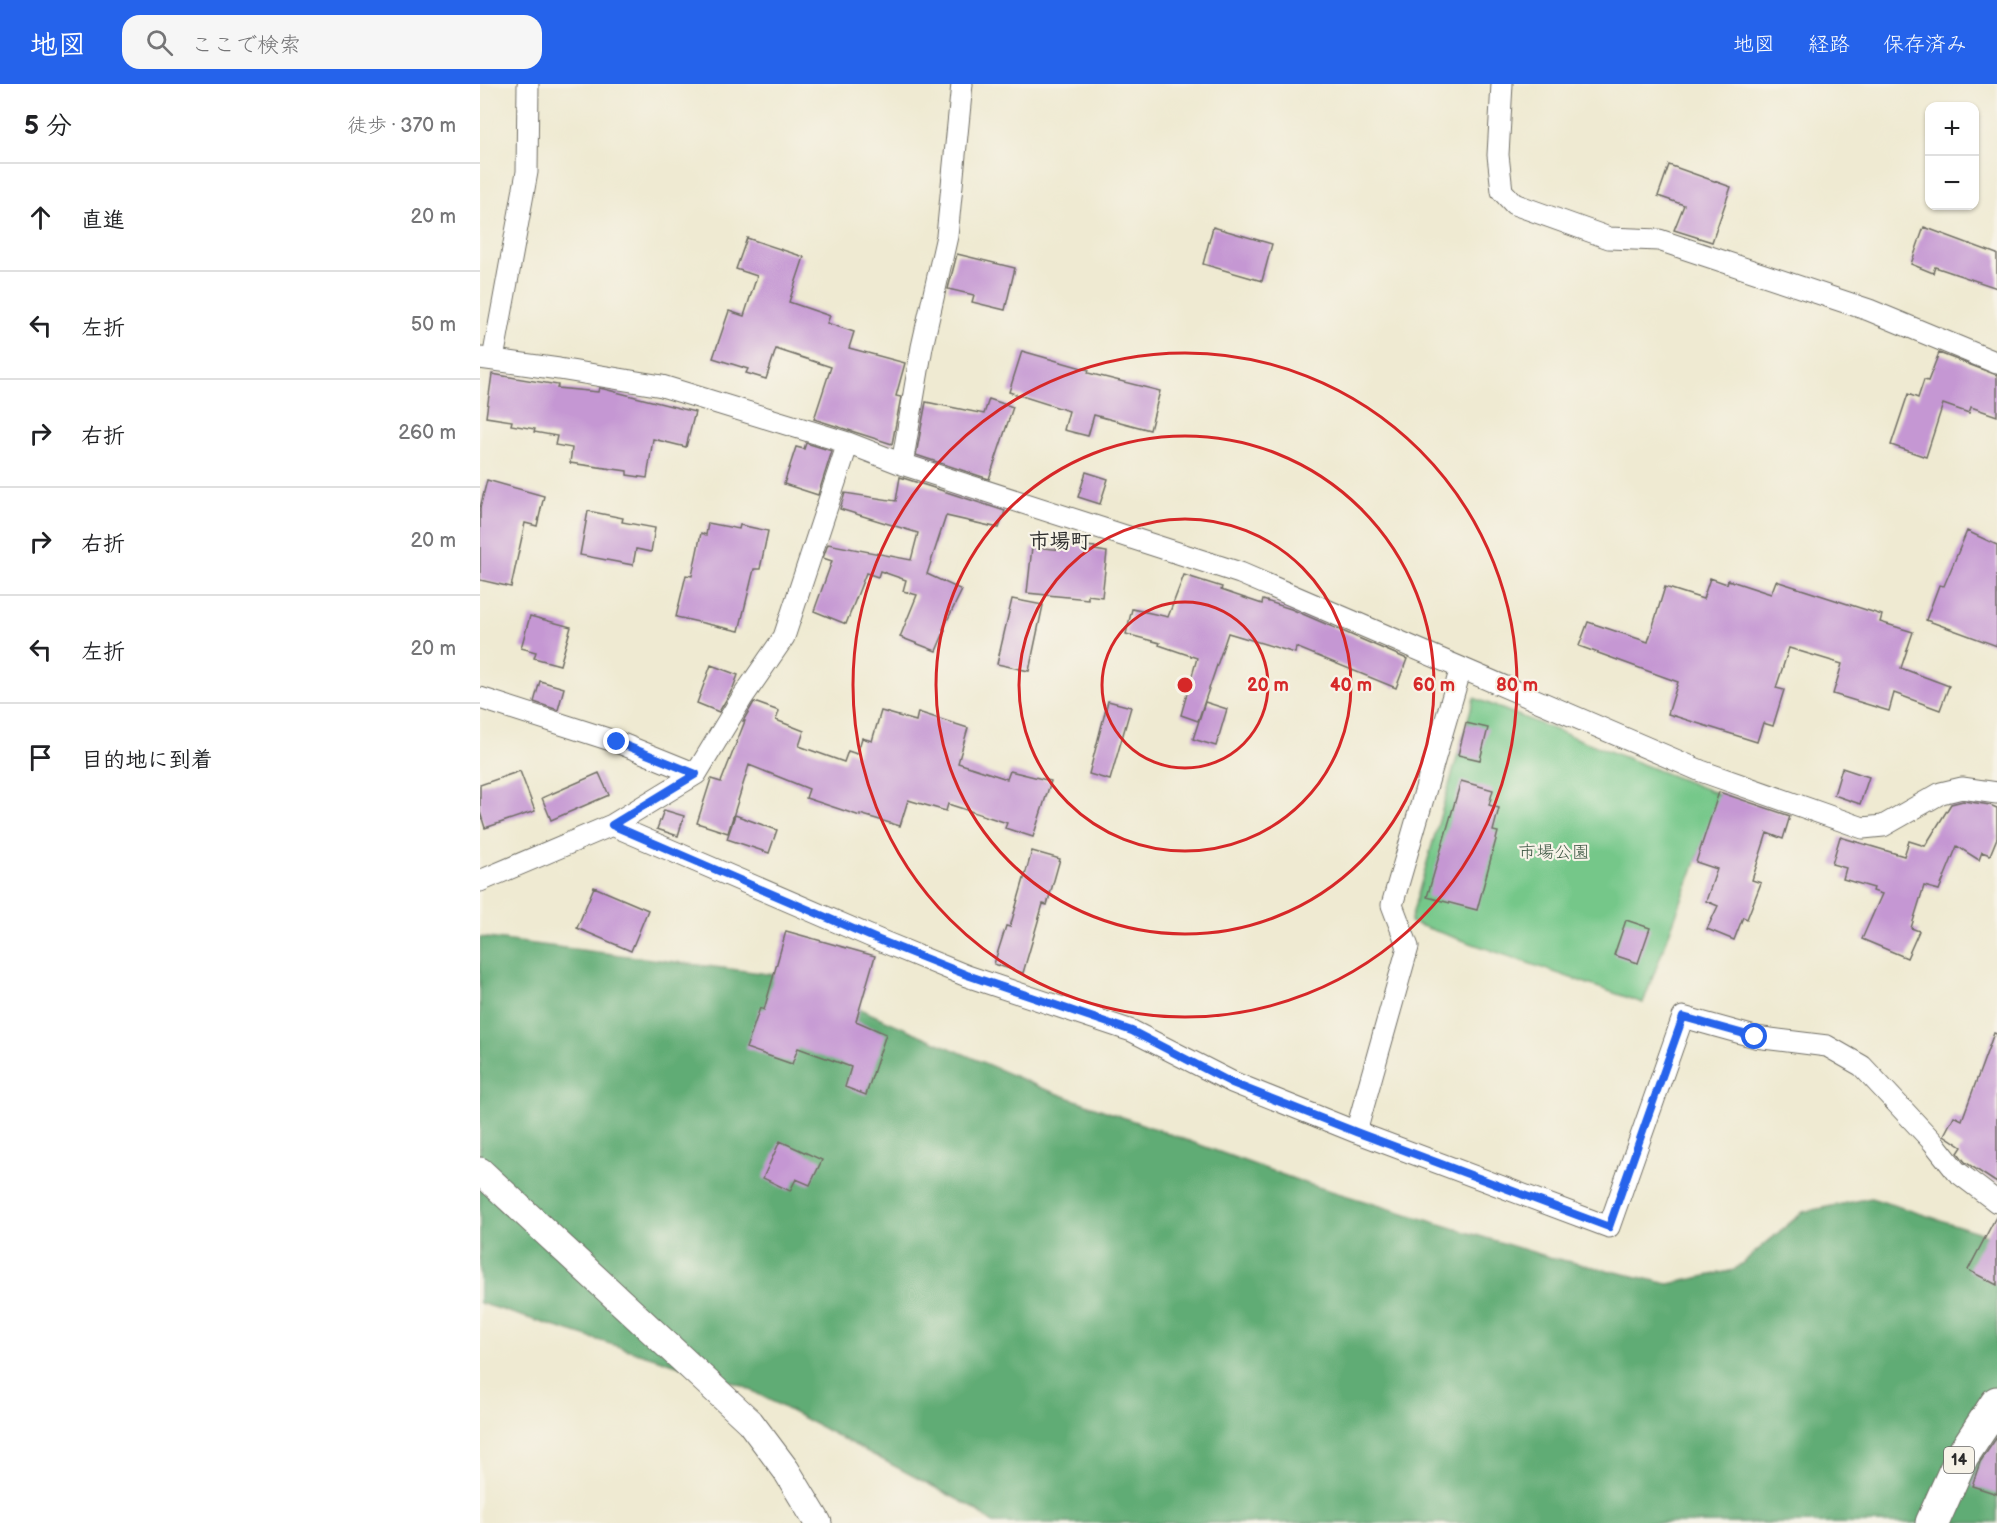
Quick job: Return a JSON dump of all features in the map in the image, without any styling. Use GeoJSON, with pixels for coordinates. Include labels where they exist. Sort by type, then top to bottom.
{"type":"FeatureCollection","features":[{"type":"Feature","properties":{"kind":"main road","name":"14"},"geometry":{"type":"LineString","coordinates":[[1932,1523],[1962,1456],[1997,1403]]}},
{"type":"Feature","properties":{"kind":"street"},"geometry":{"type":"LineString","coordinates":[[528,84],[526,172],[486,359],[662,386],[848,443],[902,464],[1240,573],[1701,771],[1863,828],[1882,826],[1941,793],[1962,788],[1997,793]]}},
{"type":"Feature","properties":{"kind":"street"},"geometry":{"type":"LineString","coordinates":[[902,464],[922,347],[947,236],[962,84]]}},
{"type":"Feature","properties":{"kind":"street"},"geometry":{"type":"LineString","coordinates":[[1502,84],[1498,155],[1502,191],[1514,204],[1609,238],[1659,240],[1869,310],[1997,363]]}},
{"type":"Feature","properties":{"kind":"street"},"geometry":{"type":"LineString","coordinates":[[480,881],[612,825],[696,774],[742,698],[784,637],[848,443]]}},
{"type":"Feature","properties":{"kind":"street"},"geometry":{"type":"LineString","coordinates":[[1356,1132],[1408,947],[1392,905],[1461,668]]}},
{"type":"Feature","properties":{"kind":"street"},"geometry":{"type":"LineString","coordinates":[[480,698],[617,742],[696,774]]}},
{"type":"Feature","properties":{"kind":"street"},"geometry":{"type":"LineString","coordinates":[[612,825],[879,940],[967,975],[1132,1031],[1232,1083],[1609,1227],[1683,1017],[1755,1037],[1827,1046],[1862,1066],[1933,1142],[1956,1171],[1997,1202]]}},
{"type":"Feature","properties":{"kind":"street"},"geometry":{"type":"LineString","coordinates":[[480,1171],[750,1422],[786,1470],[818,1523]]}},
{"type":"Feature","properties":{"kind":"green space","name":"市場公園"},"geometry":{"type":"Polygon","coordinates":[[[1474,698],[1721,795],[1643,1003],[1410,922],[1474,698]]]}},
{"type":"Feature","properties":{"kind":"green space"},"geometry":{"type":"Polygon","coordinates":[[[480,937],[784,976],[1042,1088],[1308,1184],[1549,1257],[1669,1284],[1734,1270],[1803,1212],[1871,1198],[1997,1238],[1997,1523],[993,1523],[970,1506],[741,1385],[480,1303],[480,937]]]}},
{"type":"Feature","properties":{"kind":"building"},"geometry":{"type":"Polygon","coordinates":[[[1669,165],[1731,187],[1712,242],[1674,230],[1684,205],[1658,196],[1669,165]]]}},
{"type":"Feature","properties":{"kind":"building"},"geometry":{"type":"Polygon","coordinates":[[[1213,227],[1272,244],[1262,281],[1203,264],[1213,227]]]}},
{"type":"Feature","properties":{"kind":"building"},"geometry":{"type":"Polygon","coordinates":[[[1924,227],[1997,254],[1997,288],[1935,267],[1933,273],[1911,264],[1924,227]]]}},
{"type":"Feature","properties":{"kind":"building"},"geometry":{"type":"Polygon","coordinates":[[[747,238],[804,257],[789,302],[830,316],[827,323],[854,332],[849,348],[905,363],[896,396],[901,397],[892,444],[814,419],[831,367],[776,349],[766,379],[746,373],[748,369],[713,358],[729,311],[744,316],[757,276],[736,269],[747,238]]]}},
{"type":"Feature","properties":{"kind":"building"},"geometry":{"type":"Polygon","coordinates":[[[957,254],[1015,268],[1005,310],[972,302],[974,295],[948,289],[957,254]]]}},
{"type":"Feature","properties":{"kind":"building"},"geometry":{"type":"Polygon","coordinates":[[[1022,351],[1089,370],[1088,373],[1160,391],[1150,430],[1094,415],[1088,436],[1064,430],[1069,411],[1009,392],[1022,351]]]}},
{"type":"Feature","properties":{"kind":"building"},"geometry":{"type":"Polygon","coordinates":[[[1939,353],[1997,375],[1997,416],[1971,407],[1969,413],[1943,404],[1926,457],[1891,445],[1908,394],[1918,398],[1924,380],[1928,381],[1939,353]]]}},
{"type":"Feature","properties":{"kind":"building"},"geometry":{"type":"Polygon","coordinates":[[[492,374],[558,385],[557,388],[598,392],[599,388],[695,412],[686,447],[653,439],[647,478],[627,475],[627,471],[570,463],[572,448],[555,445],[557,436],[511,425],[512,421],[486,417],[492,374]]]}},
{"type":"Feature","properties":{"kind":"building"},"geometry":{"type":"Polygon","coordinates":[[[989,399],[1013,407],[989,479],[916,455],[926,402],[984,414],[989,399]]]}},
{"type":"Feature","properties":{"kind":"building"},"geometry":{"type":"Polygon","coordinates":[[[806,443],[832,451],[818,495],[784,484],[796,447],[804,449],[806,443]]]}},
{"type":"Feature","properties":{"kind":"building"},"geometry":{"type":"Polygon","coordinates":[[[1086,472],[1108,479],[1100,504],[1078,497],[1086,472]]]}},
{"type":"Feature","properties":{"kind":"building"},"geometry":{"type":"Polygon","coordinates":[[[900,477],[1005,511],[999,528],[946,516],[927,574],[962,590],[943,629],[945,630],[936,651],[900,637],[917,595],[903,591],[906,580],[880,571],[878,577],[866,573],[846,624],[814,611],[832,561],[823,558],[828,544],[911,560],[918,533],[840,509],[845,493],[896,501],[900,477]]]}},
{"type":"Feature","properties":{"kind":"building"},"geometry":{"type":"Polygon","coordinates":[[[487,480],[544,496],[537,526],[525,523],[511,587],[480,580],[480,508],[487,480]]]}},
{"type":"Feature","properties":{"kind":"building"},"geometry":{"type":"Polygon","coordinates":[[[588,511],[623,518],[622,522],[655,528],[651,552],[636,549],[633,565],[580,555],[588,511]]]}},
{"type":"Feature","properties":{"kind":"building"},"geometry":{"type":"Polygon","coordinates":[[[708,523],[739,529],[740,525],[768,531],[760,569],[754,569],[739,631],[676,617],[686,575],[692,576],[701,533],[706,535],[708,523]]]}},
{"type":"Feature","properties":{"kind":"building"},"geometry":{"type":"Polygon","coordinates":[[[1967,531],[1997,545],[1997,646],[1926,620],[1939,585],[1944,586],[1967,531]]]}},
{"type":"Feature","properties":{"kind":"building"},"geometry":{"type":"Polygon","coordinates":[[[1065,544],[1095,547],[1095,550],[1107,552],[1102,597],[1088,595],[1088,599],[1027,593],[1032,547],[1064,550],[1065,544]]]}},
{"type":"Feature","properties":{"kind":"building"},"geometry":{"type":"Polygon","coordinates":[[[1184,575],[1222,587],[1221,590],[1262,604],[1263,600],[1291,609],[1407,659],[1396,688],[1296,647],[1295,653],[1228,633],[1198,721],[1181,715],[1197,658],[1159,645],[1160,643],[1126,634],[1132,609],[1168,617],[1184,575]]]}},
{"type":"Feature","properties":{"kind":"building"},"geometry":{"type":"Polygon","coordinates":[[[1710,578],[1727,584],[1728,580],[1771,594],[1776,581],[1882,615],[1880,622],[1913,632],[1901,668],[1949,686],[1940,710],[1894,693],[1889,711],[1833,694],[1842,664],[1789,648],[1776,688],[1784,690],[1773,726],[1763,723],[1757,742],[1668,714],[1678,682],[1579,646],[1588,622],[1648,642],[1665,587],[1703,599],[1710,578]]]}},
{"type":"Feature","properties":{"kind":"building"},"geometry":{"type":"Polygon","coordinates":[[[1012,599],[1043,605],[1029,671],[997,664],[1012,599]]]}},
{"type":"Feature","properties":{"kind":"building"},"geometry":{"type":"Polygon","coordinates":[[[530,616],[571,627],[560,665],[534,658],[536,652],[521,648],[530,616]]]}},
{"type":"Feature","properties":{"kind":"building"},"geometry":{"type":"Polygon","coordinates":[[[711,665],[738,675],[719,712],[697,703],[711,665]]]}},
{"type":"Feature","properties":{"kind":"building"},"geometry":{"type":"Polygon","coordinates":[[[540,681],[564,688],[558,710],[534,702],[540,681]]]}},
{"type":"Feature","properties":{"kind":"building"},"geometry":{"type":"Polygon","coordinates":[[[1108,701],[1131,707],[1110,780],[1089,774],[1108,701]]]}},
{"type":"Feature","properties":{"kind":"building"},"geometry":{"type":"Polygon","coordinates":[[[754,702],[779,711],[776,720],[804,731],[799,746],[844,762],[848,751],[857,754],[862,738],[872,741],[881,711],[916,721],[918,712],[968,728],[958,763],[1007,779],[1010,771],[1051,781],[1033,837],[1005,828],[1007,823],[948,804],[946,811],[908,800],[900,826],[860,814],[860,816],[806,798],[809,789],[749,765],[728,833],[697,823],[711,779],[721,782],[745,721],[743,721],[754,702]]]}},
{"type":"Feature","properties":{"kind":"building"},"geometry":{"type":"Polygon","coordinates":[[[1205,702],[1227,709],[1216,746],[1193,739],[1205,702]]]}},
{"type":"Feature","properties":{"kind":"building"},"geometry":{"type":"Polygon","coordinates":[[[1466,723],[1488,728],[1480,760],[1458,755],[1466,723]]]}},
{"type":"Feature","properties":{"kind":"building"},"geometry":{"type":"Polygon","coordinates":[[[1842,768],[1869,777],[1860,804],[1834,795],[1842,768]]]}},
{"type":"Feature","properties":{"kind":"building"},"geometry":{"type":"Polygon","coordinates":[[[520,771],[535,811],[485,828],[480,812],[480,785],[520,771]]]}},
{"type":"Feature","properties":{"kind":"building"},"geometry":{"type":"Polygon","coordinates":[[[599,773],[609,795],[551,820],[542,798],[599,773]]]}},
{"type":"Feature","properties":{"kind":"building"},"geometry":{"type":"Polygon","coordinates":[[[1461,781],[1493,790],[1489,805],[1499,808],[1493,831],[1498,832],[1477,910],[1427,897],[1461,781]]]}},
{"type":"Feature","properties":{"kind":"building"},"geometry":{"type":"Polygon","coordinates":[[[1719,792],[1790,816],[1783,839],[1767,833],[1752,880],[1761,883],[1747,919],[1743,917],[1734,940],[1707,929],[1718,906],[1706,901],[1717,869],[1696,862],[1719,792]]]}},
{"type":"Feature","properties":{"kind":"building"},"geometry":{"type":"Polygon","coordinates":[[[1963,801],[1997,808],[1997,838],[1990,855],[1982,852],[1979,860],[1957,846],[1939,890],[1924,886],[1911,928],[1919,931],[1907,958],[1862,939],[1882,894],[1873,891],[1874,888],[1843,879],[1846,868],[1832,864],[1840,837],[1904,856],[1909,841],[1925,846],[1951,804],[1963,801]]]}},
{"type":"Feature","properties":{"kind":"building"},"geometry":{"type":"Polygon","coordinates":[[[664,810],[684,816],[678,836],[657,829],[664,810]]]}},
{"type":"Feature","properties":{"kind":"building"},"geometry":{"type":"Polygon","coordinates":[[[735,815],[777,830],[769,853],[727,839],[735,815]]]}},
{"type":"Feature","properties":{"kind":"building"},"geometry":{"type":"Polygon","coordinates":[[[1032,851],[1060,859],[1047,905],[1043,904],[1023,973],[994,964],[1006,926],[1010,927],[1032,851]]]}},
{"type":"Feature","properties":{"kind":"building"},"geometry":{"type":"Polygon","coordinates":[[[594,887],[648,910],[631,951],[577,928],[594,887]]]}},
{"type":"Feature","properties":{"kind":"building"},"geometry":{"type":"Polygon","coordinates":[[[1626,920],[1650,928],[1638,963],[1614,955],[1626,920]]]}},
{"type":"Feature","properties":{"kind":"building"},"geometry":{"type":"Polygon","coordinates":[[[786,931],[875,956],[856,1021],[886,1034],[866,1095],[845,1087],[851,1067],[798,1048],[792,1064],[746,1048],[760,1008],[764,1010],[786,931]]]}},
{"type":"Feature","properties":{"kind":"building"},"geometry":{"type":"Polygon","coordinates":[[[1994,1033],[1997,1034],[1997,1183],[1965,1162],[1958,1153],[1962,1147],[1944,1135],[1954,1116],[1962,1120],[1994,1033]]]}},
{"type":"Feature","properties":{"kind":"building"},"geometry":{"type":"Polygon","coordinates":[[[780,1141],[822,1160],[810,1185],[796,1179],[790,1191],[763,1178],[780,1141]]]}},
{"type":"Feature","properties":{"kind":"building"},"geometry":{"type":"Polygon","coordinates":[[[1997,1215],[1997,1285],[1968,1270],[1997,1215]]]}},
{"type":"Feature","properties":{"kind":"building"},"geometry":{"type":"Polygon","coordinates":[[[1997,1437],[1997,1494],[1972,1486],[1980,1462],[1997,1437]]]}},
{"type":"Feature","properties":{"kind":"district","name":"市場町"},"geometry":{"type":"Point","coordinates":[1060,541]}},
{"type":"Feature","properties":{"kind":"route"},"geometry":{"type":"LineString","coordinates":[[617,742],[696,774],[612,825],[879,940],[967,975],[1132,1031],[1232,1083],[1609,1227],[1683,1017],[1755,1037]]}}]}
